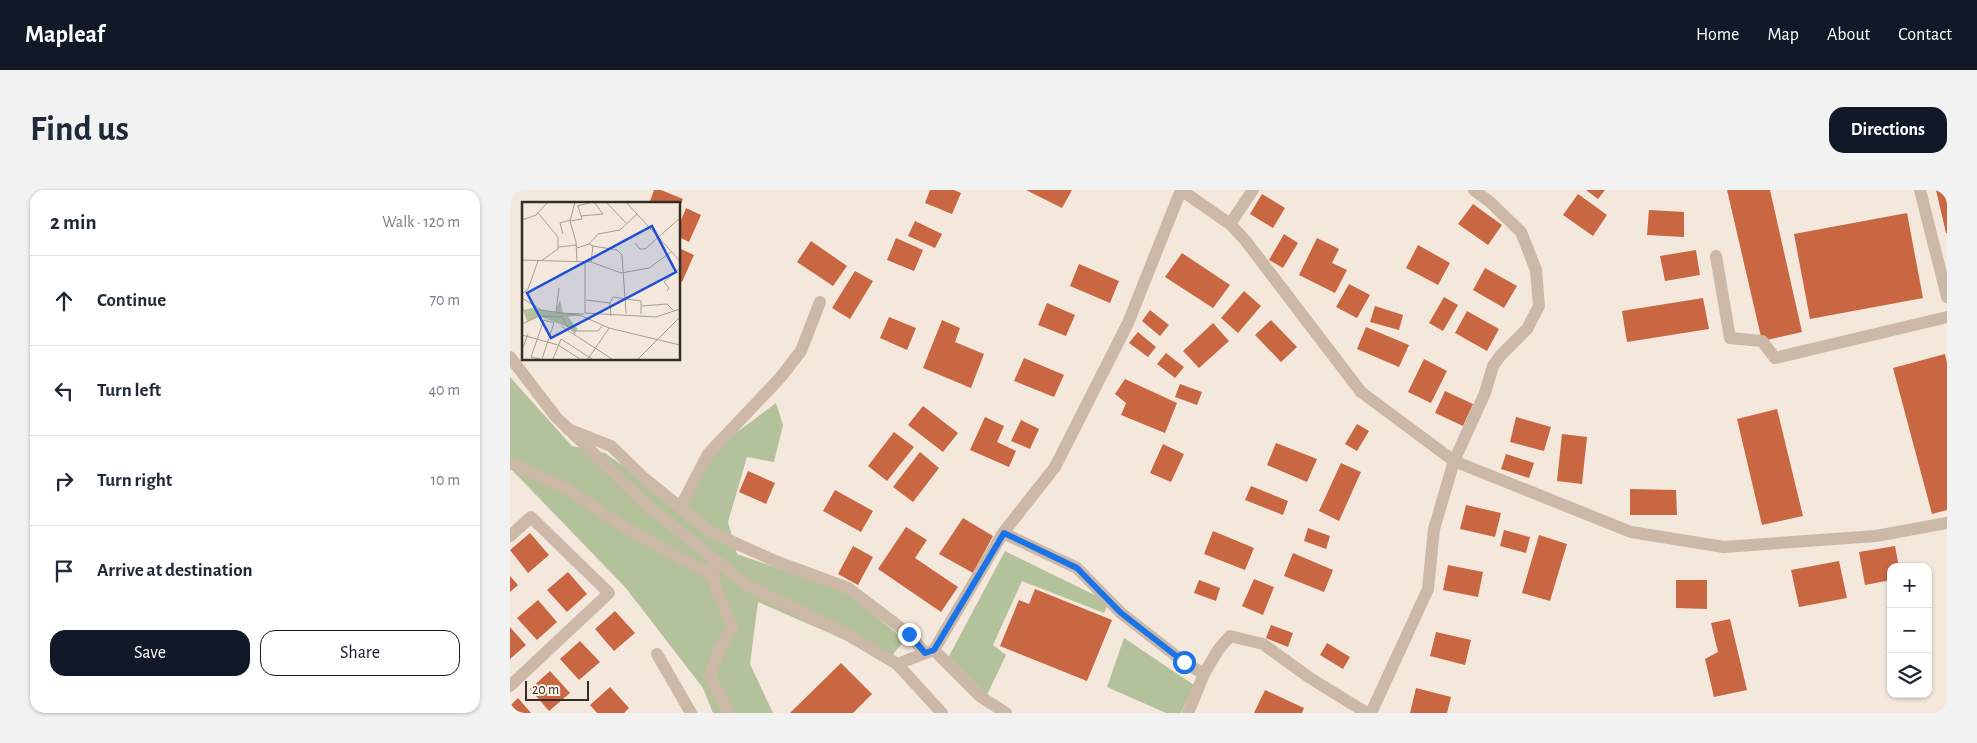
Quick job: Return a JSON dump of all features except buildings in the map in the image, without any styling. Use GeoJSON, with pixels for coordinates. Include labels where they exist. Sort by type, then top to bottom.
{"type":"FeatureCollection","features":[{"type":"Feature","properties":{"kind":"street"},"geometry":{"type":"LineString","coordinates":[[897,664],[930,651],[1004,533],[1055,467],[1128,323],[1181,190],[1230,224],[1245,240],[1361,392],[1454,461],[1631,532],[1724,547],[1876,536],[1947,523]]}},
{"type":"Feature","properties":{"kind":"street"},"geometry":{"type":"LineString","coordinates":[[1230,224],[1253,190]]}},
{"type":"Feature","properties":{"kind":"street"},"geometry":{"type":"LineString","coordinates":[[1371,713],[1428,589],[1434,529],[1454,461],[1486,393],[1494,366],[1500,356],[1526,329],[1539,306],[1536,270],[1522,232],[1490,202],[1474,190]]}},
{"type":"Feature","properties":{"kind":"street"},"geometry":{"type":"LineString","coordinates":[[1920,190],[1947,297]]}},
{"type":"Feature","properties":{"kind":"street"},"geometry":{"type":"LineString","coordinates":[[1716,256],[1730,338],[1762,341],[1775,358],[1947,317]]}},
{"type":"Feature","properties":{"kind":"street"},"geometry":{"type":"LineString","coordinates":[[681,506],[708,454],[780,378],[801,351],[820,302]]}},
{"type":"Feature","properties":{"kind":"street"},"geometry":{"type":"LineString","coordinates":[[510,357],[556,417],[648,506],[748,586],[850,636],[897,664],[942,713]]}},
{"type":"Feature","properties":{"kind":"street"},"geometry":{"type":"LineString","coordinates":[[568,429],[611,446],[644,478],[711,532],[775,561],[848,588],[930,651],[981,697],[1006,713]]}},
{"type":"Feature","properties":{"kind":"street"},"geometry":{"type":"LineString","coordinates":[[510,463],[568,489],[631,531],[714,576]]}},
{"type":"Feature","properties":{"kind":"street"},"geometry":{"type":"LineString","coordinates":[[510,536],[531,517],[609,593],[510,686]]}},
{"type":"Feature","properties":{"kind":"street"},"geometry":{"type":"LineString","coordinates":[[1004,533],[1077,568],[1121,613],[1184,662],[1204,674]]}},
{"type":"Feature","properties":{"kind":"street"},"geometry":{"type":"LineString","coordinates":[[712,557],[716,586],[732,627],[718,652],[710,677],[729,713]]}},
{"type":"Feature","properties":{"kind":"street"},"geometry":{"type":"LineString","coordinates":[[1188,713],[1204,674],[1218,650],[1230,636],[1263,644],[1310,678],[1367,713]]}},
{"type":"Feature","properties":{"kind":"street"},"geometry":{"type":"LineString","coordinates":[[658,654],[691,713]]}},
{"type":"Feature","properties":{"kind":"green space"},"geometry":{"type":"Polygon","coordinates":[[[510,377],[572,446],[605,453],[680,506],[708,454],[776,403],[783,425],[774,462],[747,457],[728,522],[737,554],[846,592],[905,640],[889,659],[758,602],[750,664],[773,713],[713,713],[703,688],[625,587],[510,468],[510,377]]]}},
{"type":"Feature","properties":{"kind":"green space"},"geometry":{"type":"Polygon","coordinates":[[[1005,551],[1109,602],[1104,613],[1022,581],[993,645],[1006,655],[985,699],[948,658],[1005,551]]]}},
{"type":"Feature","properties":{"kind":"green space"},"geometry":{"type":"Polygon","coordinates":[[[1124,638],[1194,685],[1181,713],[1166,713],[1107,687],[1124,638]]]}},
{"type":"Feature","properties":{"kind":"route"},"geometry":{"type":"LineString","coordinates":[[909,634],[925,653],[934,650],[1004,533],[1077,568],[1121,613],[1184,662]]}}]}
